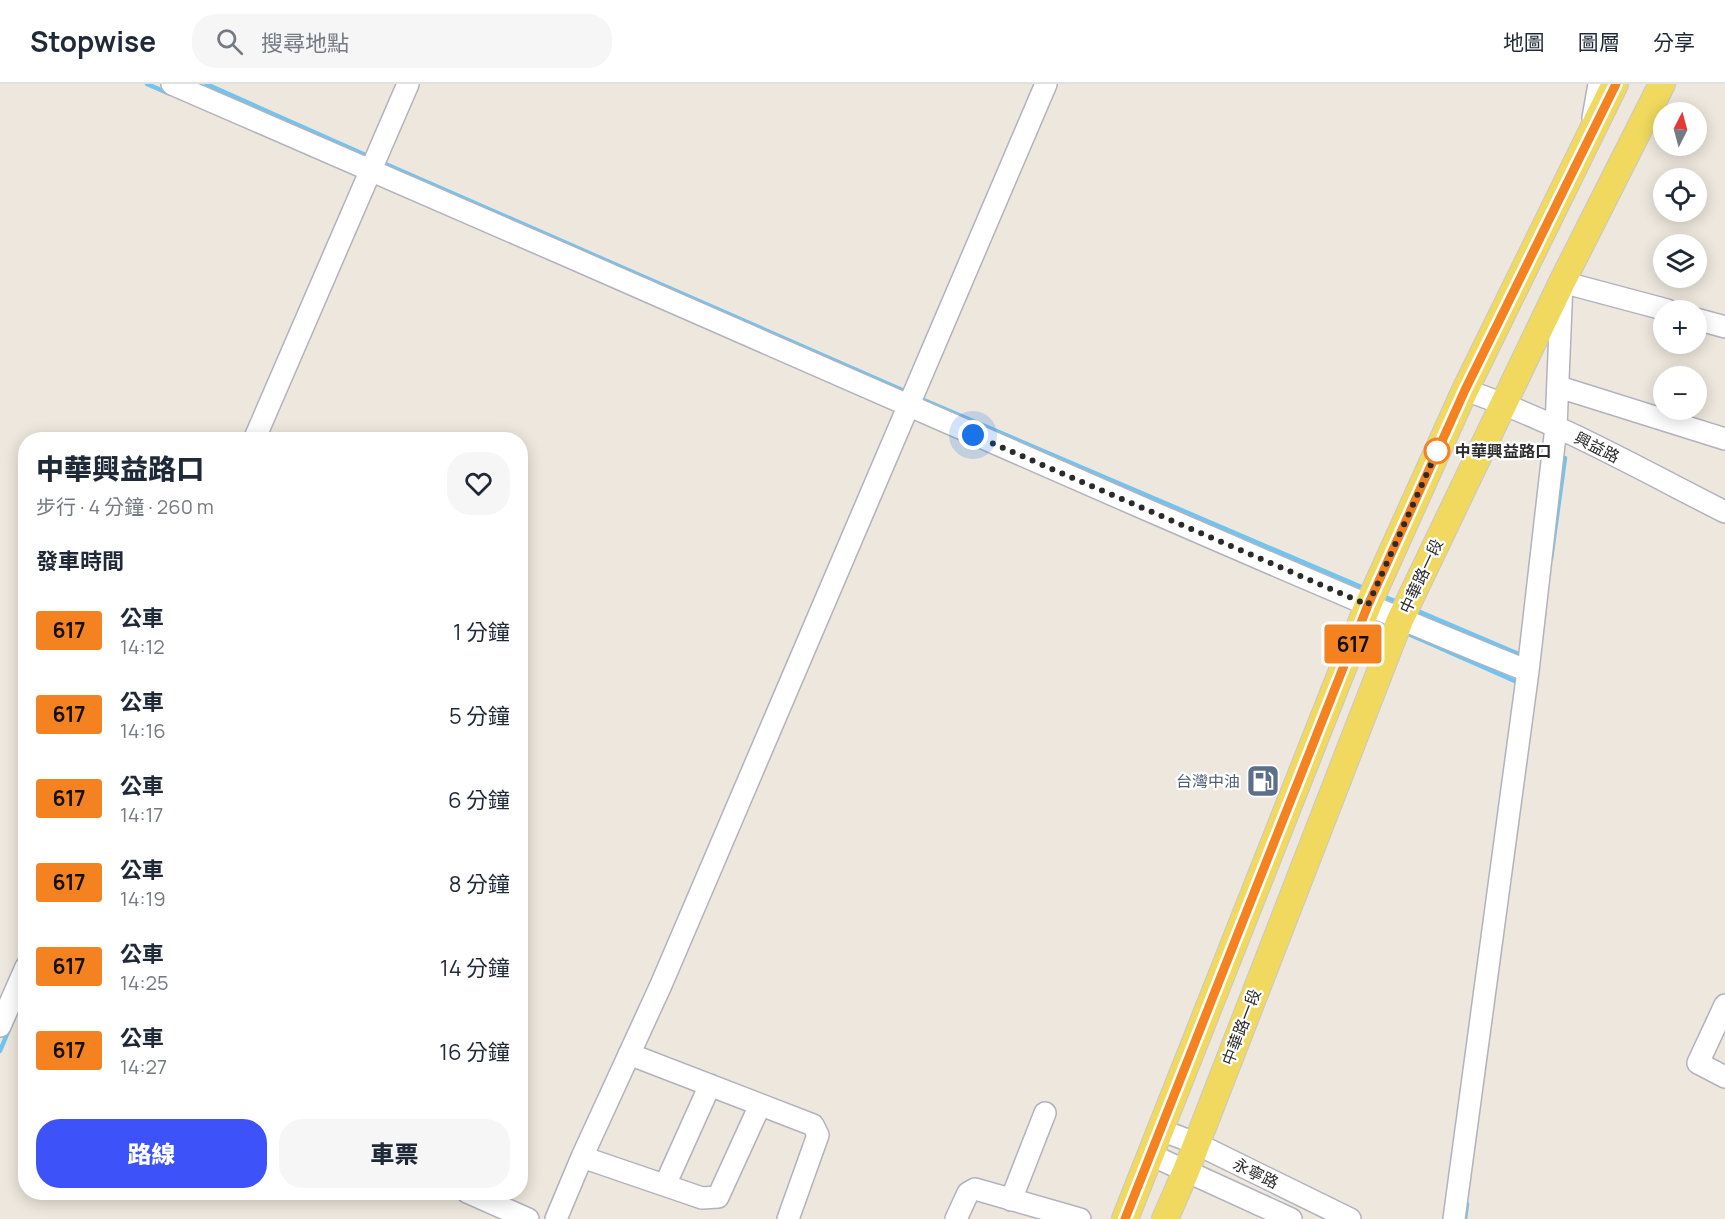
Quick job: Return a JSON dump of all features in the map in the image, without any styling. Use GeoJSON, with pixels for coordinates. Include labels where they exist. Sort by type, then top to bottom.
{"type":"FeatureCollection","features":[{"type":"Feature","properties":{"kind":"main road"},"geometry":{"type":"LineString","coordinates":[[1125,1219],[1368,605],[1465,390],[1616,84]]}},
{"type":"Feature","properties":{"kind":"main road","name":"中華路一段"},"geometry":{"type":"LineString","coordinates":[[1165,1219],[1186,1171],[1400,620],[1562,282],[1662,84]]}},
{"type":"Feature","properties":{"kind":"street"},"geometry":{"type":"LineString","coordinates":[[172,84],[371,169],[907,407],[1400,620],[1528,671]]}},
{"type":"Feature","properties":{"kind":"street"},"geometry":{"type":"LineString","coordinates":[[257,432],[408,84]]}},
{"type":"Feature","properties":{"kind":"street"},"geometry":{"type":"LineString","coordinates":[[556,1219],[661,985],[1046,84]]}},
{"type":"Feature","properties":{"kind":"street"},"geometry":{"type":"LineString","coordinates":[[1589,139],[1599,84]]}},
{"type":"Feature","properties":{"kind":"street"},"geometry":{"type":"LineString","coordinates":[[1454,1219],[1528,671],[1556,426],[1562,282],[1653,306]]}},
{"type":"Feature","properties":{"kind":"street"},"geometry":{"type":"LineString","coordinates":[[1707,322],[1725,327]]}},
{"type":"Feature","properties":{"kind":"street"},"geometry":{"type":"LineString","coordinates":[[1559,387],[1725,439]]}},
{"type":"Feature","properties":{"kind":"street","name":"興益路"},"geometry":{"type":"LineString","coordinates":[[1465,390],[1504,403],[1556,426],[1725,512]]}},
{"type":"Feature","properties":{"kind":"street"},"geometry":{"type":"LineString","coordinates":[[0,1026],[13,996]]}},
{"type":"Feature","properties":{"kind":"street"},"geometry":{"type":"LineString","coordinates":[[1725,1005],[1698,1063],[1725,1077]]}},
{"type":"Feature","properties":{"kind":"street"},"geometry":{"type":"LineString","coordinates":[[629,1054],[813,1125],[818,1135],[788,1219]]}},
{"type":"Feature","properties":{"kind":"street"},"geometry":{"type":"LineString","coordinates":[[665,1185],[710,1085]]}},
{"type":"Feature","properties":{"kind":"street"},"geometry":{"type":"LineString","coordinates":[[582,1157],[702,1198],[718,1197],[760,1105]]}},
{"type":"Feature","properties":{"kind":"street"},"geometry":{"type":"LineString","coordinates":[[1011,1200],[1045,1113]]}},
{"type":"Feature","properties":{"kind":"street","name":"永寧路"},"geometry":{"type":"LineString","coordinates":[[1161,1130],[1195,1143],[1350,1219]]}},
{"type":"Feature","properties":{"kind":"street","name":"永寧路"},"geometry":{"type":"LineString","coordinates":[[1151,1155],[1291,1219]]}},
{"type":"Feature","properties":{"kind":"street"},"geometry":{"type":"LineString","coordinates":[[956,1219],[968,1193],[975,1189],[1080,1219]]}},
{"type":"Feature","properties":{"kind":"street"},"geometry":{"type":"LineString","coordinates":[[485,1200],[528,1219]]}},
{"type":"Feature","properties":{"kind":"waterway"},"geometry":{"type":"LineString","coordinates":[[147,84],[170,94]]}},
{"type":"Feature","properties":{"kind":"waterway"},"geometry":{"type":"LineString","coordinates":[[206,84],[370,157]]}},
{"type":"Feature","properties":{"kind":"waterway"},"geometry":{"type":"LineString","coordinates":[[381,162],[909,393]]}},
{"type":"Feature","properties":{"kind":"waterway"},"geometry":{"type":"LineString","coordinates":[[919,398],[1366,589]]}},
{"type":"Feature","properties":{"kind":"waterway"},"geometry":{"type":"LineString","coordinates":[[1551,559],[1565,458]]}},
{"type":"Feature","properties":{"kind":"waterway"},"geometry":{"type":"LineString","coordinates":[[1380,595],[1400,603]]}},
{"type":"Feature","properties":{"kind":"waterway"},"geometry":{"type":"LineString","coordinates":[[1413,609],[1521,655]]}},
{"type":"Feature","properties":{"kind":"waterway"},"geometry":{"type":"LineString","coordinates":[[1404,632],[1517,682]]}},
{"type":"Feature","properties":{"kind":"waterway"},"geometry":{"type":"LineString","coordinates":[[0,1051],[10,1027]]}},
{"type":"Feature","properties":{"kind":"waterway"},"geometry":{"type":"LineString","coordinates":[[1465,1219],[1467,1204]]}},
{"type":"Feature","properties":{"kind":"bus line","name":"617"},"geometry":{"type":"LineString","coordinates":[[1125,1219],[1368,605],[1465,390],[1616,84]]}},
{"type":"Feature","properties":{"kind":"place","name":"中華興益路口"},"geometry":{"type":"Point","coordinates":[1437,451]}},
{"type":"Feature","properties":{"kind":"place","name":"台灣中油"},"geometry":{"type":"Point","coordinates":[1263,781]}},
{"type":"Feature","properties":{"kind":"route"},"geometry":{"type":"LineString","coordinates":[[973,435],[1368,605],[1437,451]]}}]}
